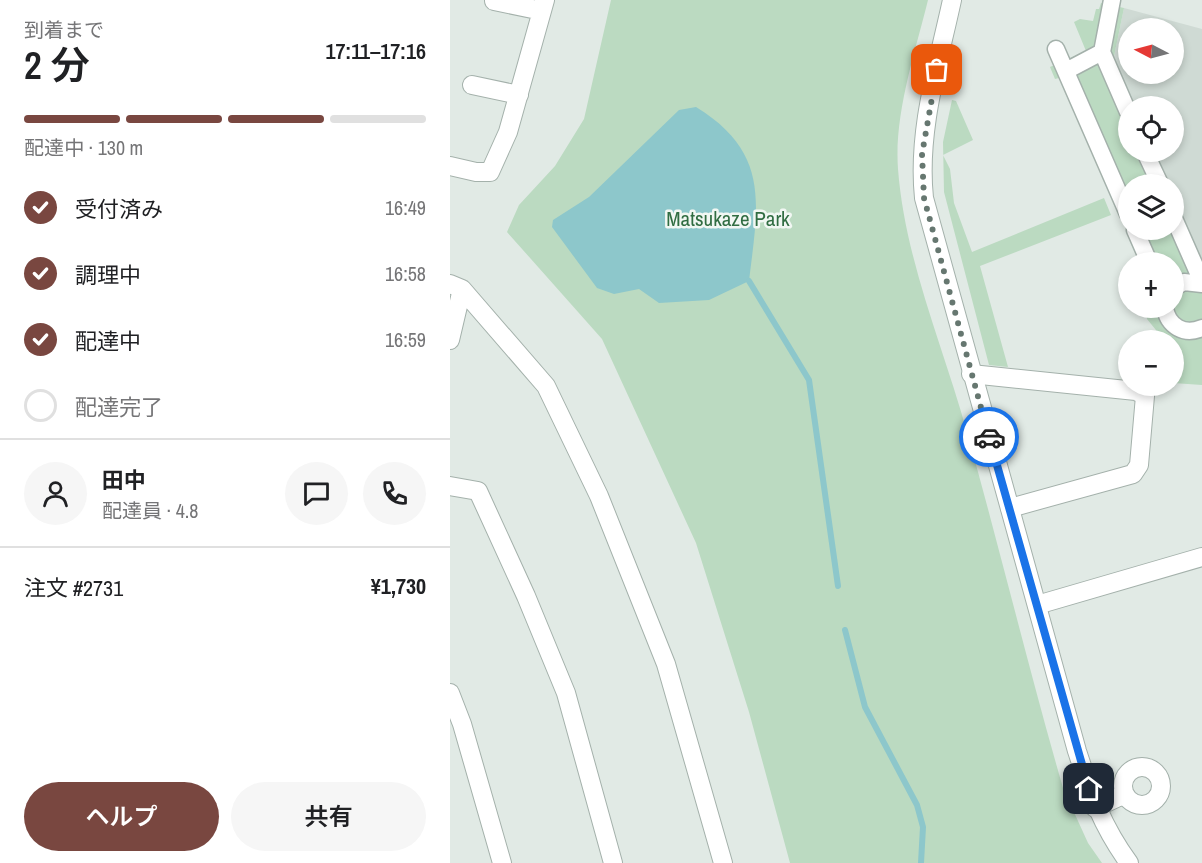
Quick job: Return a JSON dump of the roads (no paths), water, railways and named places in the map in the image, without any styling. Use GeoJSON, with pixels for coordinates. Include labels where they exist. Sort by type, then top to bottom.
{"type":"FeatureCollection","features":[{"type":"Feature","properties":{"kind":"street"},"geometry":{"type":"LineString","coordinates":[[952,0],[925,129],[921,172],[931,230],[1095,808],[1113,842],[1129,863]]}},
{"type":"Feature","properties":{"kind":"street"},"geometry":{"type":"LineString","coordinates":[[1112,0],[1102,52],[1121,96]]}},
{"type":"Feature","properties":{"kind":"street"},"geometry":{"type":"LineString","coordinates":[[450,166],[476,172],[490,172],[508,132],[544,6],[495,1]]}},
{"type":"Feature","properties":{"kind":"street"},"geometry":{"type":"LineString","coordinates":[[1056,49],[1118,191]]}},
{"type":"Feature","properties":{"kind":"street"},"geometry":{"type":"LineString","coordinates":[[1066,71],[1102,52]]}},
{"type":"Feature","properties":{"kind":"street"},"geometry":{"type":"LineString","coordinates":[[472,85],[519,95]]}},
{"type":"Feature","properties":{"kind":"street"},"geometry":{"type":"LineString","coordinates":[[1183,240],[1202,283],[1184,282]]}},
{"type":"Feature","properties":{"kind":"street"},"geometry":{"type":"LineString","coordinates":[[450,340],[456,287]]}},
{"type":"Feature","properties":{"kind":"street"},"geometry":{"type":"LineString","coordinates":[[456,287],[546,386],[599,496],[666,664],[723,863]]}},
{"type":"Feature","properties":{"kind":"street"},"geometry":{"type":"LineString","coordinates":[[1169,318],[1176,327],[1191,332],[1202,328]]}},
{"type":"Feature","properties":{"kind":"street"},"geometry":{"type":"LineString","coordinates":[[972,374],[1136,391],[1146,396],[1139,465],[1133,474],[1010,508]]}},
{"type":"Feature","properties":{"kind":"street"},"geometry":{"type":"LineString","coordinates":[[450,486],[478,491],[517,574],[566,693],[613,863]]}},
{"type":"Feature","properties":{"kind":"street"},"geometry":{"type":"LineString","coordinates":[[1037,605],[1202,557]]}},
{"type":"Feature","properties":{"kind":"street"},"geometry":{"type":"LineString","coordinates":[[450,693],[462,724],[502,863]]}},
{"type":"Feature","properties":{"kind":"street"},"geometry":{"type":"LineString","coordinates":[[1095,808],[1125,794]]}},
{"type":"Feature","properties":{"kind":"water"},"geometry":{"type":"Polygon","coordinates":[[[696,107],[720,125],[737,143],[748,162],[754,183],[756,205],[749,281],[709,300],[659,303],[639,289],[614,294],[597,288],[552,227],[553,220],[589,197],[679,110],[696,107]]]}},
{"type":"Feature","properties":{"kind":"waterway"},"geometry":{"type":"LineString","coordinates":[[749,281],[809,380],[838,586]]}},
{"type":"Feature","properties":{"kind":"waterway"},"geometry":{"type":"LineString","coordinates":[[845,630],[865,707],[917,805],[923,827],[921,863]]}},
{"type":"Feature","properties":{"kind":"park label","name":"Matsukaze Park"},"geometry":{"type":"Point","coordinates":[728,218]}}]}
